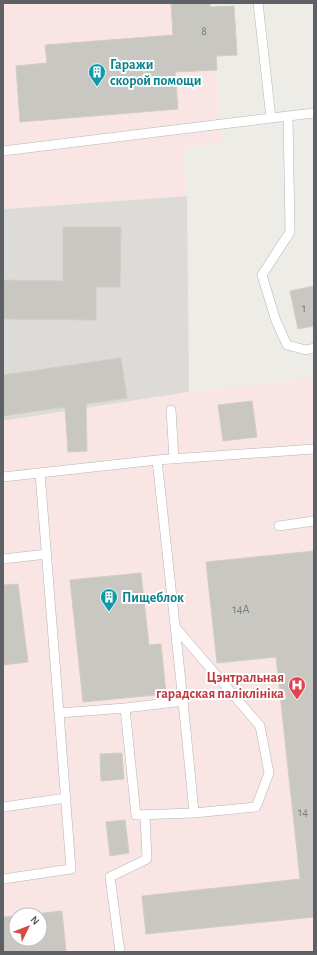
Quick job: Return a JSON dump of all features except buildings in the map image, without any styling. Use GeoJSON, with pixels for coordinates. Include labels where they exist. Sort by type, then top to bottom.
{"type":"FeatureCollection","features":[{"type":"Feature","properties":{"kind":"lane"},"geometry":{"type":"LineString","coordinates":[[258,3],[271,118]]}},
{"type":"Feature","properties":{"kind":"lane"},"geometry":{"type":"LineString","coordinates":[[3,151],[314,113]]}},
{"type":"Feature","properties":{"kind":"lane"},"geometry":{"type":"LineString","coordinates":[[288,116],[290,232],[262,275],[276,321],[287,344],[306,350],[314,348]]}},
{"type":"Feature","properties":{"kind":"lane"},"geometry":{"type":"LineString","coordinates":[[171,410],[174,459]]}},
{"type":"Feature","properties":{"kind":"lane"},"geometry":{"type":"LineString","coordinates":[[3,477],[157,460],[314,449]]}},
{"type":"Feature","properties":{"kind":"lane"},"geometry":{"type":"LineString","coordinates":[[157,460],[184,701],[194,812]]}},
{"type":"Feature","properties":{"kind":"lane"},"geometry":{"type":"LineString","coordinates":[[3,878],[72,869],[40,473]]}},
{"type":"Feature","properties":{"kind":"lane"},"geometry":{"type":"LineString","coordinates":[[279,526],[314,521]]}},
{"type":"Feature","properties":{"kind":"lane"},"geometry":{"type":"LineString","coordinates":[[3,560],[47,554]]}},
{"type":"Feature","properties":{"kind":"lane"},"geometry":{"type":"LineString","coordinates":[[125,708],[136,815],[256,807],[269,773],[260,726],[175,627]]}},
{"type":"Feature","properties":{"kind":"lane"},"geometry":{"type":"LineString","coordinates":[[60,713],[125,708],[184,701]]}},
{"type":"Feature","properties":{"kind":"lane"},"geometry":{"type":"LineString","coordinates":[[3,807],[66,798]]}},
{"type":"Feature","properties":{"kind":"lane"},"geometry":{"type":"LineString","coordinates":[[120,952],[110,877],[147,859],[145,815]]}},
{"type":"Feature","properties":{"kind":"shaded area"},"geometry":{"type":"Polygon","coordinates":[[[3,3],[210,3],[210,7],[234,6],[237,55],[216,56],[222,143],[183,148],[187,196],[3,209],[3,3]]]}},
{"type":"Feature","properties":{"kind":"shaded area"},"geometry":{"type":"Polygon","coordinates":[[[187,196],[189,392],[3,421],[3,209],[187,196]]]}},
{"type":"Feature","properties":{"kind":"shaded area"},"geometry":{"type":"Polygon","coordinates":[[[314,378],[314,952],[3,952],[3,421],[189,392],[314,378]]]}},
{"type":"Feature","properties":{"kind":"place","name":"Гаражи скорой помощи"},"geometry":{"type":"Point","coordinates":[97,87]}},
{"type":"Feature","properties":{"kind":"place","name":"Пищеблок"},"geometry":{"type":"Point","coordinates":[109,612]}},
{"type":"Feature","properties":{"kind":"place","name":"Цэнтральная гарадская паліклініка"},"geometry":{"type":"Point","coordinates":[297,700]}}]}
